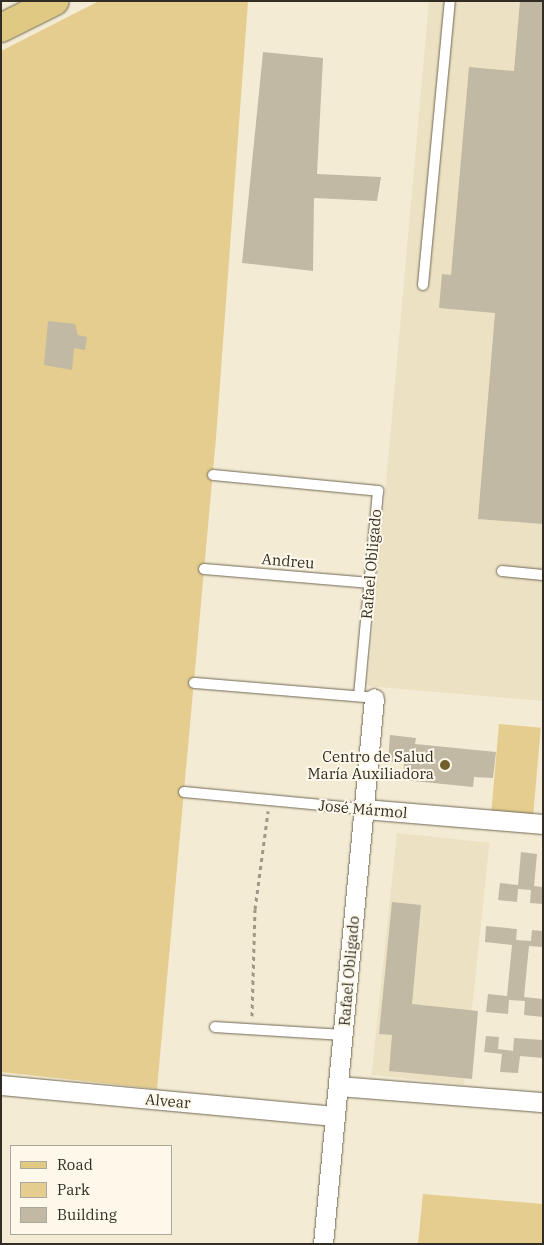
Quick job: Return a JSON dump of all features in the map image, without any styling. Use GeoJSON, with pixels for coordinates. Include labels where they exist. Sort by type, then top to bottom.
{"type":"FeatureCollection","features":[{"type":"Feature","properties":{"kind":"main road"},"geometry":{"type":"LineString","coordinates":[[1,7],[12,1]]}},
{"type":"Feature","properties":{"kind":"main road"},"geometry":{"type":"LineString","coordinates":[[1,28],[55,1]]}},
{"type":"Feature","properties":{"kind":"street","name":"Rafael Obligado"},"geometry":{"type":"LineString","coordinates":[[323,1244],[364,810],[367,697]]}},
{"type":"Feature","properties":{"kind":"street","name":"José Mármol"},"geometry":{"type":"LineString","coordinates":[[364,810],[543,824]]}},
{"type":"Feature","properties":{"kind":"street","name":"Alvear"},"geometry":{"type":"LineString","coordinates":[[1,1085],[335,1116]]}},
{"type":"Feature","properties":{"kind":"street"},"geometry":{"type":"LineString","coordinates":[[338,1086],[543,1102]]}},
{"type":"Feature","properties":{"kind":"lane"},"geometry":{"type":"LineString","coordinates":[[423,285],[450,1]]}},
{"type":"Feature","properties":{"kind":"lane","name":"Rafael Obligado"},"geometry":{"type":"LineString","coordinates":[[213,475],[378,491],[370,583],[367,697]]}},
{"type":"Feature","properties":{"kind":"lane","name":"Andreu"},"geometry":{"type":"LineString","coordinates":[[204,569],[370,583]]}},
{"type":"Feature","properties":{"kind":"lane"},"geometry":{"type":"LineString","coordinates":[[502,570],[543,575]]}},
{"type":"Feature","properties":{"kind":"lane"},"geometry":{"type":"LineString","coordinates":[[194,683],[367,697]]}},
{"type":"Feature","properties":{"kind":"lane","name":"José Mármol"},"geometry":{"type":"LineString","coordinates":[[184,792],[364,810]]}},
{"type":"Feature","properties":{"kind":"lane"},"geometry":{"type":"LineString","coordinates":[[215,1027],[343,1035]]}},
{"type":"Feature","properties":{"kind":"path"},"geometry":{"type":"LineString","coordinates":[[252,1030],[255,909],[270,800]]}},
{"type":"Feature","properties":{"kind":"shaded area"},"geometry":{"type":"Polygon","coordinates":[[[429,1],[543,1],[543,701],[368,686],[429,1]]]}},
{"type":"Feature","properties":{"kind":"shaded area"},"geometry":{"type":"Polygon","coordinates":[[[397,833],[489,843],[464,1084],[372,1075],[397,833]]]}},
{"type":"Feature","properties":{"kind":"green space"},"geometry":{"type":"Polygon","coordinates":[[[99,1],[248,1],[216,438],[157,1089],[1,1072],[1,51],[99,1]]]}},
{"type":"Feature","properties":{"kind":"green space"},"geometry":{"type":"Polygon","coordinates":[[[499,724],[541,728],[533,819],[491,816],[499,724]]]}},
{"type":"Feature","properties":{"kind":"green space"},"geometry":{"type":"Polygon","coordinates":[[[423,1194],[543,1204],[543,1244],[418,1244],[423,1194]]]}},
{"type":"Feature","properties":{"kind":"building"},"geometry":{"type":"Polygon","coordinates":[[[520,1],[543,1],[543,524],[478,519],[495,313],[439,308],[442,274],[451,275],[469,67],[514,71],[520,1]]]}},
{"type":"Feature","properties":{"kind":"building"},"geometry":{"type":"Polygon","coordinates":[[[263,52],[323,58],[317,174],[381,177],[377,201],[314,198],[313,271],[242,263],[263,52]]]}},
{"type":"Feature","properties":{"kind":"building"},"geometry":{"type":"Polygon","coordinates":[[[48,321],[75,324],[78,335],[87,337],[85,350],[74,348],[72,370],[44,365],[48,321]]]}},
{"type":"Feature","properties":{"kind":"building"},"geometry":{"type":"Polygon","coordinates":[[[390,735],[416,738],[415,744],[496,752],[493,778],[474,777],[473,787],[403,780],[404,763],[388,761],[390,735]]]}},
{"type":"Feature","properties":{"kind":"building"},"geometry":{"type":"Polygon","coordinates":[[[521,852],[537,854],[534,886],[543,887],[543,904],[530,903],[531,890],[518,889],[517,902],[498,900],[500,883],[518,885],[521,852]]]}},
{"type":"Feature","properties":{"kind":"building"},"geometry":{"type":"Polygon","coordinates":[[[392,902],[421,905],[412,1004],[478,1011],[472,1079],[389,1071],[392,1035],[379,1034],[392,902]]]}},
{"type":"Feature","properties":{"kind":"building"},"geometry":{"type":"Polygon","coordinates":[[[486,926],[517,929],[516,940],[531,941],[532,930],[543,931],[543,947],[529,946],[524,997],[543,999],[543,1017],[524,1015],[525,1001],[509,1000],[508,1014],[486,1012],[488,994],[507,996],[512,945],[485,942],[486,926]]]}},
{"type":"Feature","properties":{"kind":"building"},"geometry":{"type":"Polygon","coordinates":[[[486,1036],[499,1037],[498,1049],[513,1051],[514,1038],[543,1040],[543,1058],[520,1056],[518,1073],[500,1072],[502,1054],[484,1052],[486,1036]]]}},
{"type":"Feature","properties":{"kind":"place","name":"Centro de Salud María Auxiliadora"},"geometry":{"type":"Point","coordinates":[445,765]}}]}
